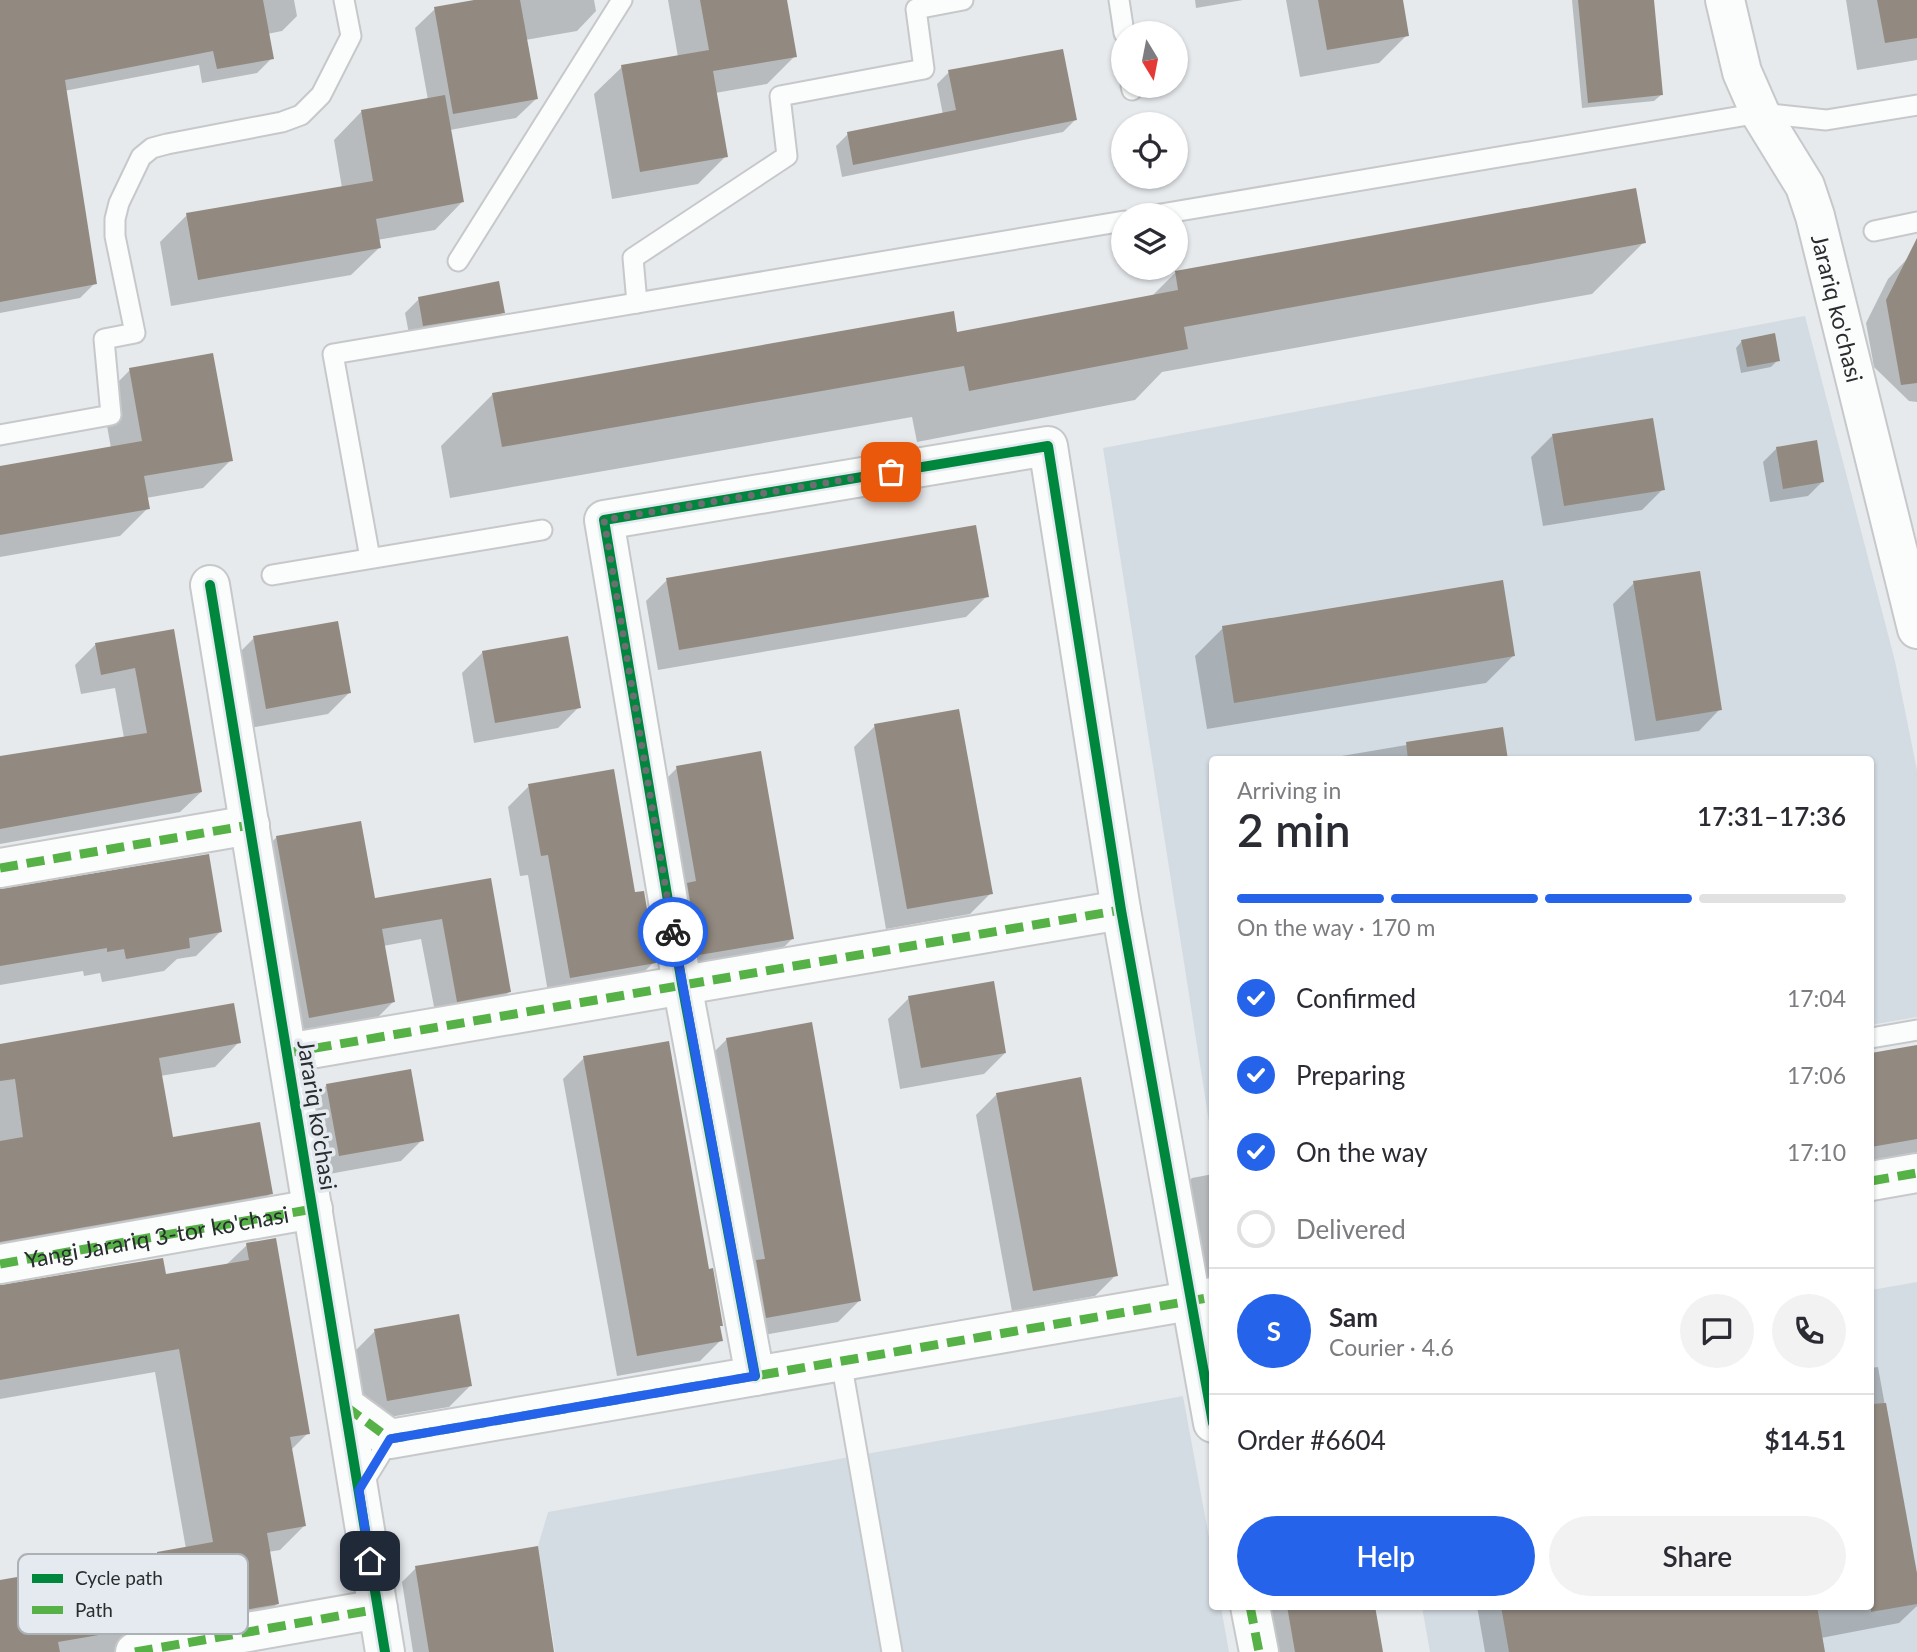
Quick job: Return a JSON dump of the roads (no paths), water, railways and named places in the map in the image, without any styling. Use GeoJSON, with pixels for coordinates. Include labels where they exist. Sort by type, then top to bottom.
{"type":"FeatureCollection","features":[{"type":"Feature","properties":{"kind":"street","name":"Jarariq ko'chasi"},"geometry":{"type":"LineString","coordinates":[[1725,0],[1742,72],[1760,113],[1805,186],[1815,216],[1915,616]]}},
{"type":"Feature","properties":{"kind":"street"},"geometry":{"type":"LineString","coordinates":[[755,1376],[682,984],[604,520],[1048,446],[1121,910],[1202,1299],[1209,1378]]}},
{"type":"Feature","properties":{"kind":"street","name":"Jarariq ko'chasi"},"geometry":{"type":"LineString","coordinates":[[210,584],[385,1652]]}},
{"type":"Feature","properties":{"kind":"street"},"geometry":{"type":"LineString","coordinates":[[0,868],[250,825]]}},
{"type":"Feature","properties":{"kind":"street"},"geometry":{"type":"LineString","coordinates":[[287,1053],[1121,910]]}},
{"type":"Feature","properties":{"kind":"street"},"geometry":{"type":"LineString","coordinates":[[1874,1180],[1917,1173]]}},
{"type":"Feature","properties":{"kind":"street","name":"Yangi Jarariq 3-tor ko'chasi"},"geometry":{"type":"LineString","coordinates":[[0,1264],[313,1209]]}},
{"type":"Feature","properties":{"kind":"street"},"geometry":{"type":"LineString","coordinates":[[345,1406],[390,1439],[1202,1299]]}},
{"type":"Feature","properties":{"kind":"street"},"geometry":{"type":"LineString","coordinates":[[248,1632],[378,1609]]}},
{"type":"Feature","properties":{"kind":"street"},"geometry":{"type":"LineString","coordinates":[[1251,1610],[1259,1652]]}},
{"type":"Feature","properties":{"kind":"street"},"geometry":{"type":"LineString","coordinates":[[135,1652],[237,1634]]}},
{"type":"Feature","properties":{"kind":"lane"},"geometry":{"type":"LineString","coordinates":[[0,435],[111,415],[104,339],[135,333],[115,236],[115,219],[119,203],[141,157],[152,148],[167,144],[282,122],[301,115],[321,94],[351,36],[344,0]]}},
{"type":"Feature","properties":{"kind":"lane"},"geometry":{"type":"LineString","coordinates":[[458,261],[622,0]]}},
{"type":"Feature","properties":{"kind":"lane"},"geometry":{"type":"LineString","coordinates":[[637,303],[633,258],[787,156],[780,96],[924,69],[916,9],[963,0]]}},
{"type":"Feature","properties":{"kind":"lane"},"geometry":{"type":"LineString","coordinates":[[1119,0],[1122,21]]}},
{"type":"Feature","properties":{"kind":"lane"},"geometry":{"type":"LineString","coordinates":[[1188,209],[1760,113],[1826,120],[1917,105]]}},
{"type":"Feature","properties":{"kind":"lane"},"geometry":{"type":"LineString","coordinates":[[1874,231],[1917,222]]}},
{"type":"Feature","properties":{"kind":"lane"},"geometry":{"type":"LineString","coordinates":[[370,558],[333,354],[1111,223]]}},
{"type":"Feature","properties":{"kind":"lane"},"geometry":{"type":"LineString","coordinates":[[272,575],[542,530]]}},
{"type":"Feature","properties":{"kind":"lane"},"geometry":{"type":"LineString","coordinates":[[1874,1037],[1917,1030]]}},
{"type":"Feature","properties":{"kind":"lane"},"geometry":{"type":"LineString","coordinates":[[841,1361],[892,1652]]}},
{"type":"Feature","properties":{"kind":"lane"},"geometry":{"type":"LineString","coordinates":[[359,1490],[390,1439]]}}]}
